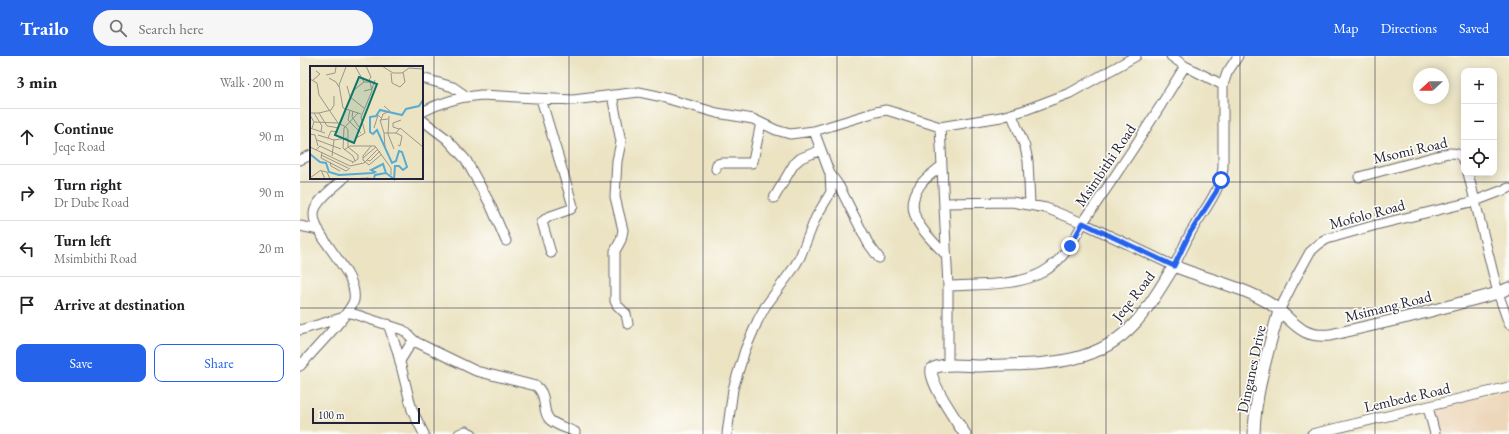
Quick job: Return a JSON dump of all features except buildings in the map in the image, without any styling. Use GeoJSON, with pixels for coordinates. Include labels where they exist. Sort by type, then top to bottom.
{"type":"FeatureCollection","features":[{"type":"Feature","properties":{"kind":"street"},"geometry":{"type":"LineString","coordinates":[[423,112],[444,101],[466,96],[481,95],[573,100],[630,93],[649,94],[717,113],[753,119],[776,130],[790,134],[814,131],[886,110],[940,127],[1012,115],[1070,93],[1136,56]]}},
{"type":"Feature","properties":{"kind":"street"},"geometry":{"type":"LineString","coordinates":[[1171,56],[1185,66],[1223,85],[1227,73],[1238,56]]}},
{"type":"Feature","properties":{"kind":"street","name":"Msimbithi Road"},"geometry":{"type":"LineString","coordinates":[[948,286],[1003,283],[1026,279],[1042,273],[1049,268],[1063,255],[1083,223],[1115,178],[1185,66]]}},
{"type":"Feature","properties":{"kind":"street"},"geometry":{"type":"LineString","coordinates":[[423,78],[453,87],[466,96]]}},
{"type":"Feature","properties":{"kind":"street","name":"Jeqe Road"},"geometry":{"type":"LineString","coordinates":[[948,365],[970,366],[1047,362],[1077,358],[1097,351],[1114,342],[1134,324],[1174,266],[1190,233],[1216,192],[1221,180],[1223,168],[1223,85]]}},
{"type":"Feature","properties":{"kind":"street"},"geometry":{"type":"LineString","coordinates":[[612,95],[621,142],[617,161],[615,196],[623,230],[621,240],[615,251],[615,301],[626,314],[628,324]]}},
{"type":"Feature","properties":{"kind":"street"},"geometry":{"type":"LineString","coordinates":[[541,99],[573,206],[571,209],[548,217],[542,222],[551,253]]}},
{"type":"Feature","properties":{"kind":"street"},"geometry":{"type":"LineString","coordinates":[[1012,115],[1025,147],[1028,161],[1030,204]]}},
{"type":"Feature","properties":{"kind":"street"},"geometry":{"type":"LineString","coordinates":[[423,121],[451,143],[466,160],[490,204],[506,241]]}},
{"type":"Feature","properties":{"kind":"street"},"geometry":{"type":"LineString","coordinates":[[716,169],[717,164],[721,163],[753,161],[761,123]]}},
{"type":"Feature","properties":{"kind":"street"},"geometry":{"type":"LineString","coordinates":[[940,127],[948,286],[948,365],[933,368],[931,375],[937,389],[965,434]]}},
{"type":"Feature","properties":{"kind":"street"},"geometry":{"type":"LineString","coordinates":[[814,131],[830,174],[839,186],[868,243],[879,258]]}},
{"type":"Feature","properties":{"kind":"street"},"geometry":{"type":"LineString","coordinates":[[774,198],[794,164],[801,158],[821,150]]}},
{"type":"Feature","properties":{"kind":"street","name":"Msomi Road"},"geometry":{"type":"LineString","coordinates":[[1359,177],[1448,153],[1456,153],[1461,156]]}},
{"type":"Feature","properties":{"kind":"street"},"geometry":{"type":"LineString","coordinates":[[300,160],[310,155]]}},
{"type":"Feature","properties":{"kind":"street"},"geometry":{"type":"LineString","coordinates":[[941,166],[920,185],[915,195],[913,207],[918,224],[946,255]]}},
{"type":"Feature","properties":{"kind":"street"},"geometry":{"type":"LineString","coordinates":[[727,434],[733,389],[751,336],[762,311],[793,269],[803,250],[816,218],[830,192],[830,174]]}},
{"type":"Feature","properties":{"kind":"street"},"geometry":{"type":"LineString","coordinates":[[1469,176],[1498,293],[1509,324]]}},
{"type":"Feature","properties":{"kind":"street"},"geometry":{"type":"LineString","coordinates":[[300,366],[346,315],[354,300],[352,286],[336,255],[319,230],[314,218],[315,209],[343,179]]}},
{"type":"Feature","properties":{"kind":"street","name":"Mofolo Road"},"geometry":{"type":"LineString","coordinates":[[1279,311],[1310,252],[1319,244],[1346,233],[1475,201],[1509,188]]}},
{"type":"Feature","properties":{"kind":"street"},"geometry":{"type":"LineString","coordinates":[[944,203],[1012,202],[1046,208],[1083,223],[1174,266]]}},
{"type":"Feature","properties":{"kind":"street"},"geometry":{"type":"LineString","coordinates":[[300,226],[319,230]]}},
{"type":"Feature","properties":{"kind":"street","name":"Msimang Road"},"geometry":{"type":"LineString","coordinates":[[1174,266],[1224,283],[1250,294],[1279,311],[1299,329],[1314,336],[1330,335],[1408,317],[1498,293],[1509,288]]}},
{"type":"Feature","properties":{"kind":"street","name":"Dinganes Drive"},"geometry":{"type":"LineString","coordinates":[[1254,434],[1265,361],[1279,311]]}},
{"type":"Feature","properties":{"kind":"street"},"geometry":{"type":"LineString","coordinates":[[300,330],[346,315],[388,324],[405,332],[413,340],[476,371],[536,386],[542,393],[548,418],[553,422],[575,432]]}},
{"type":"Feature","properties":{"kind":"street"},"geometry":{"type":"LineString","coordinates":[[388,324],[394,339],[412,410],[424,434]]}},
{"type":"Feature","properties":{"kind":"street"},"geometry":{"type":"LineString","coordinates":[[400,361],[413,340]]}},
{"type":"Feature","properties":{"kind":"street","name":"Lembede Road"},"geometry":{"type":"LineString","coordinates":[[1312,434],[1343,430],[1509,387]]}},
{"type":"Feature","properties":{"kind":"street"},"geometry":{"type":"LineString","coordinates":[[1428,407],[1435,434]]}},
{"type":"Feature","properties":{"kind":"street"},"geometry":{"type":"LineString","coordinates":[[459,434],[466,431],[472,434]]}},
{"type":"Feature","properties":{"kind":"shaded area"},"geometry":{"type":"Polygon","coordinates":[[[1509,390],[1509,434],[1441,434],[1434,408],[1509,390]]]}},
{"type":"Feature","properties":{"kind":"route"},"geometry":{"type":"LineString","coordinates":[[1070,246],[1083,223],[1174,266],[1190,233],[1219,187],[1221,180]]}}]}
